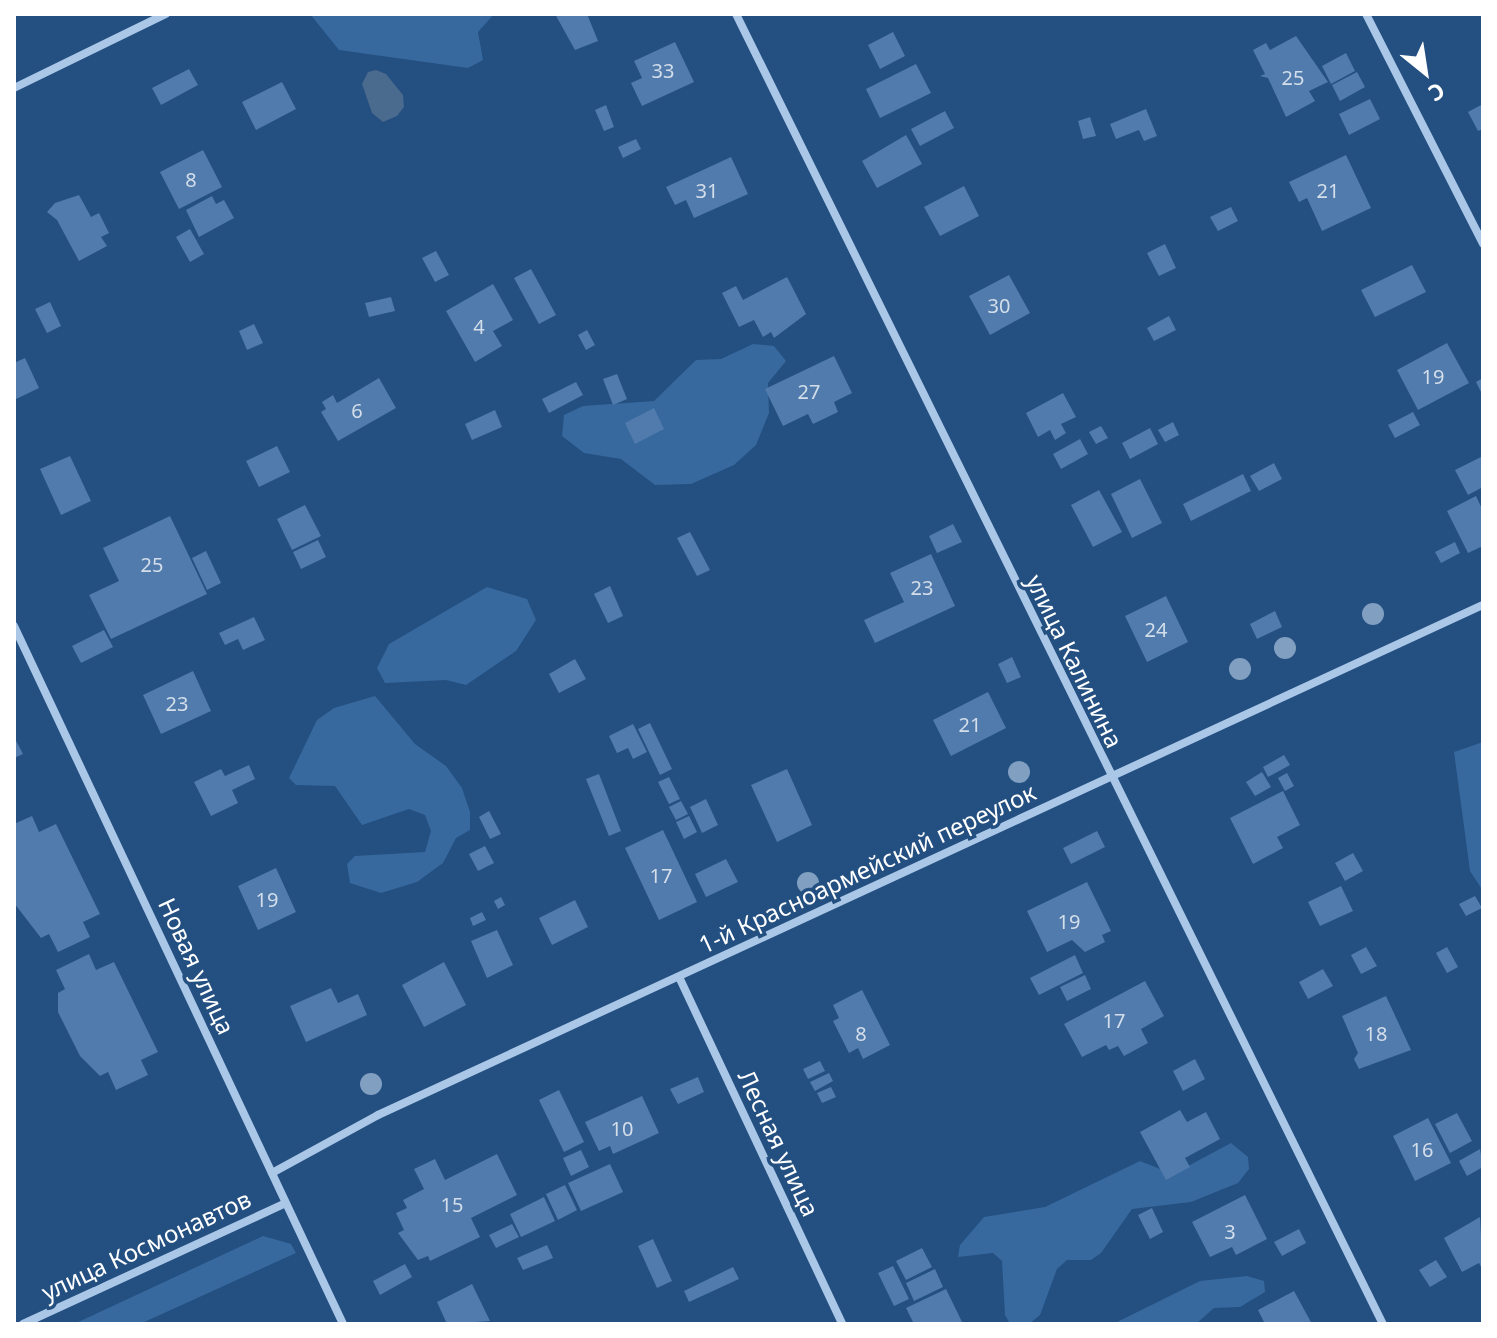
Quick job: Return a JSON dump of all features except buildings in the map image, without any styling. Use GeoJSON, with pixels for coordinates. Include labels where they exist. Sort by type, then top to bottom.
{"type":"FeatureCollection","features":[{"type":"Feature","properties":{"kind":"street"},"geometry":{"type":"LineString","coordinates":[[14,88],[166,14]]}},
{"type":"Feature","properties":{"kind":"street","name":"улица Калинина"},"geometry":{"type":"LineString","coordinates":[[736,14],[1109,776],[1383,1324]]}},
{"type":"Feature","properties":{"kind":"street"},"geometry":{"type":"LineString","coordinates":[[1366,14],[1483,244]]}},
{"type":"Feature","properties":{"kind":"street","name":"1-й Красноармейский переулок"},"geometry":{"type":"LineString","coordinates":[[272,1173],[378,1115],[680,979],[1109,776],[1483,605]]}},
{"type":"Feature","properties":{"kind":"street","name":"Новая улица"},"geometry":{"type":"LineString","coordinates":[[14,626],[343,1324]]}},
{"type":"Feature","properties":{"kind":"street","name":"Лесная улица"},"geometry":{"type":"LineString","coordinates":[[680,979],[842,1324]]}},
{"type":"Feature","properties":{"kind":"street","name":"улица Космонавтов"},"geometry":{"type":"LineString","coordinates":[[23,1324],[286,1203]]}},
{"type":"Feature","properties":{"kind":"shaded area"},"geometry":{"type":"Polygon","coordinates":[[[310,14],[494,14],[478,32],[483,60],[468,68],[339,50],[310,14]]]}},
{"type":"Feature","properties":{"kind":"shaded area"},"geometry":{"type":"Polygon","coordinates":[[[376,70],[386,74],[403,95],[404,107],[397,116],[383,122],[372,113],[362,84],[368,72],[376,70]]]}},
{"type":"Feature","properties":{"kind":"shaded area"},"geometry":{"type":"Polygon","coordinates":[[[753,344],[774,346],[786,361],[768,383],[769,413],[756,445],[734,465],[691,484],[655,485],[621,459],[584,453],[562,436],[564,415],[583,406],[654,401],[696,360],[721,359],[753,344]]]}},
{"type":"Feature","properties":{"kind":"shaded area"},"geometry":{"type":"Polygon","coordinates":[[[487,587],[527,599],[536,620],[516,651],[466,685],[446,680],[385,683],[377,668],[389,644],[487,587]]]}},
{"type":"Feature","properties":{"kind":"shaded area"},"geometry":{"type":"Polygon","coordinates":[[[375,696],[415,744],[446,766],[462,788],[470,812],[470,830],[456,838],[443,863],[417,882],[381,893],[350,883],[347,864],[355,856],[425,852],[431,831],[425,815],[409,809],[362,825],[335,786],[296,785],[289,778],[317,720],[334,708],[375,696]]]}},
{"type":"Feature","properties":{"kind":"shaded area"},"geometry":{"type":"Polygon","coordinates":[[[1483,742],[1483,891],[1470,871],[1454,752],[1483,742]]]}},
{"type":"Feature","properties":{"kind":"shaded area"},"geometry":{"type":"Polygon","coordinates":[[[1231,1143],[1248,1157],[1249,1169],[1238,1183],[1191,1202],[1132,1209],[1101,1253],[1091,1260],[1067,1260],[1057,1269],[1040,1315],[1029,1324],[1010,1324],[1005,1315],[1002,1261],[993,1253],[958,1257],[960,1245],[984,1217],[1045,1207],[1140,1161],[1173,1174],[1231,1143]]]}},
{"type":"Feature","properties":{"kind":"shaded area"},"geometry":{"type":"Polygon","coordinates":[[[263,1236],[291,1244],[296,1253],[140,1324],[74,1324],[263,1236]]]}},
{"type":"Feature","properties":{"kind":"shaded area"},"geometry":{"type":"Polygon","coordinates":[[[1247,1276],[1264,1281],[1265,1292],[1240,1307],[1214,1308],[1196,1324],[1113,1324],[1200,1281],[1247,1276]]]}}]}
